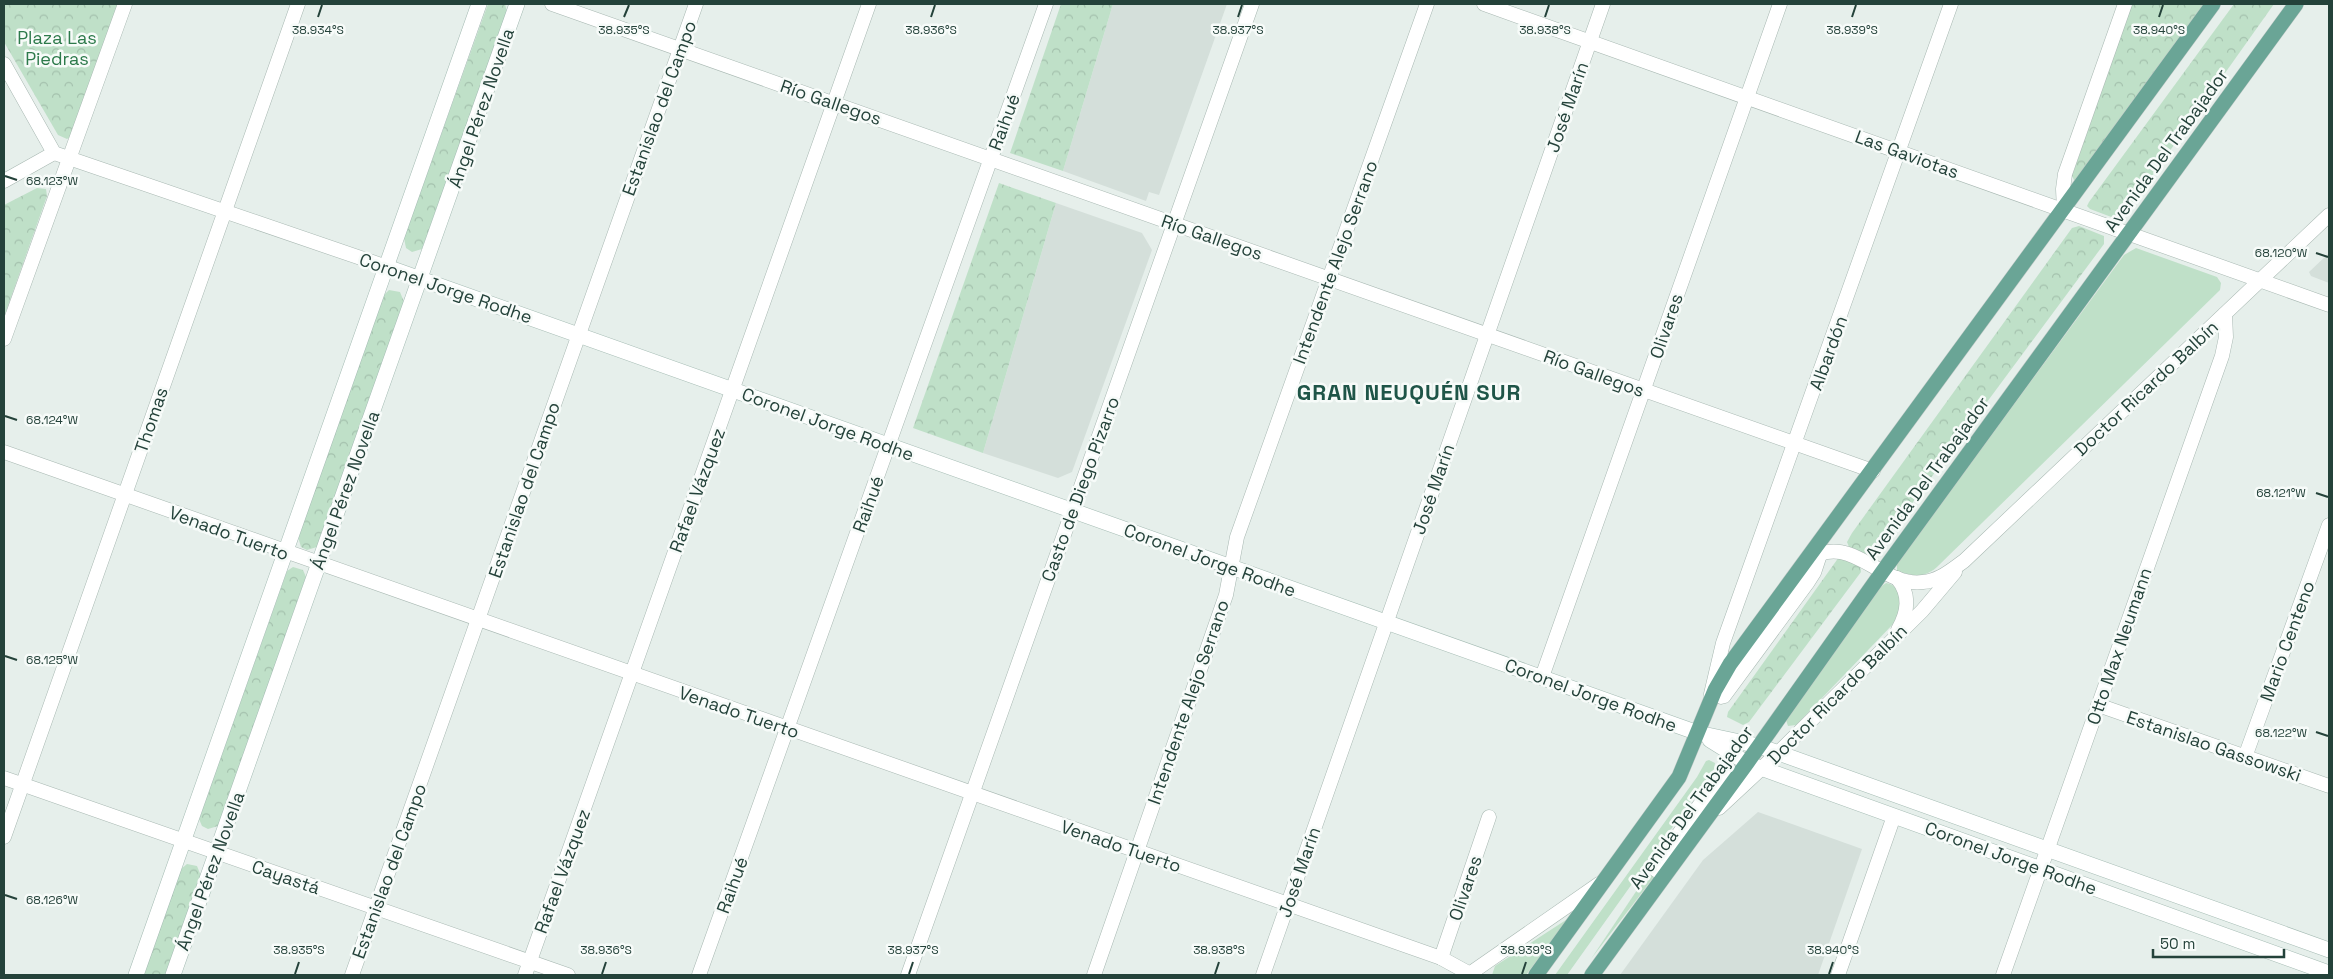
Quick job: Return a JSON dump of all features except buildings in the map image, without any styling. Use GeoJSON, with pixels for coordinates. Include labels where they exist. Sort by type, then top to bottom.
{"type":"FeatureCollection","features":[{"type":"Feature","properties":{"kind":"main road","name":"Ángel Pérez Novella"},"geometry":{"type":"LineString","coordinates":[[136,975],[479,4]]}},
{"type":"Feature","properties":{"kind":"main road","name":"Ángel Pérez Novella"},"geometry":{"type":"LineString","coordinates":[[173,975],[518,4]]}},
{"type":"Feature","properties":{"kind":"main road","name":"Avenida Del Trabajador"},"geometry":{"type":"LineString","coordinates":[[1536,975],[1678,777],[1709,703],[1726,670],[2213,4]]}},
{"type":"Feature","properties":{"kind":"main road","name":"Avenida Del Trabajador"},"geometry":{"type":"LineString","coordinates":[[1592,975],[1747,763],[1883,571],[2296,4]]}},
{"type":"Feature","properties":{"kind":"main road","name":"Coronel Jorge Rodhe"},"geometry":{"type":"LineString","coordinates":[[387,267],[1698,733],[1759,746],[2329,950]]}},
{"type":"Feature","properties":{"kind":"main road","name":"Coronel Jorge Rodhe"},"geometry":{"type":"LineString","coordinates":[[1698,733],[1747,763],[2327,969]]}},
{"type":"Feature","properties":{"kind":"street"},"geometry":{"type":"LineString","coordinates":[[4,339],[125,4]]}},
{"type":"Feature","properties":{"kind":"street","name":"Thomas"},"geometry":{"type":"LineString","coordinates":[[4,837],[298,4]]}},
{"type":"Feature","properties":{"kind":"street","name":"Río Gallegos"},"geometry":{"type":"LineString","coordinates":[[552,4],[1873,471]]}},
{"type":"Feature","properties":{"kind":"street","name":"Estanislao del Campo"},"geometry":{"type":"LineString","coordinates":[[352,975],[696,4]]}},
{"type":"Feature","properties":{"kind":"street","name":"Rafael Vázquez"},"geometry":{"type":"LineString","coordinates":[[527,969],[869,4]]}},
{"type":"Feature","properties":{"kind":"street","name":"Raihué"},"geometry":{"type":"LineString","coordinates":[[699,975],[1046,4]]}},
{"type":"Feature","properties":{"kind":"street","name":"Casto de Diego Pizarro"},"geometry":{"type":"LineString","coordinates":[[908,975],[1252,4]]}},
{"type":"Feature","properties":{"kind":"street","name":"Intendente Alejo Serrano"},"geometry":{"type":"LineString","coordinates":[[1094,975],[1226,595],[1237,537],[1427,4]]}},
{"type":"Feature","properties":{"kind":"street","name":"Las Gaviotas"},"geometry":{"type":"LineString","coordinates":[[1484,4],[2329,305]]}},
{"type":"Feature","properties":{"kind":"street","name":"José Marín"},"geometry":{"type":"LineString","coordinates":[[1263,975],[1603,4]]}},
{"type":"Feature","properties":{"kind":"street","name":"Olivares"},"geometry":{"type":"LineString","coordinates":[[1542,678],[1780,4]]}},
{"type":"Feature","properties":{"kind":"street","name":"Albardón"},"geometry":{"type":"LineString","coordinates":[[1709,703],[1723,643],[1952,4]]}},
{"type":"Feature","properties":{"kind":"street"},"geometry":{"type":"LineString","coordinates":[[2064,210],[2063,189],[2065,174],[2125,4]]}},
{"type":"Feature","properties":{"kind":"street"},"geometry":{"type":"LineString","coordinates":[[4,64],[54,153],[4,181]]}},
{"type":"Feature","properties":{"kind":"street","name":"Coronel Jorge Rodhe"},"geometry":{"type":"LineString","coordinates":[[54,153],[387,267]]}},
{"type":"Feature","properties":{"kind":"street","name":"Doctor Ricardo Balbín"},"geometry":{"type":"LineString","coordinates":[[1704,822],[1778,753],[1931,601],[1964,561],[2329,216]]}},
{"type":"Feature","properties":{"kind":"street","name":"Otto Max Neumann"},"geometry":{"type":"LineString","coordinates":[[2003,975],[2222,356],[2226,337],[2225,314]]}},
{"type":"Feature","properties":{"kind":"street","name":"Venado Tuerto"},"geometry":{"type":"LineString","coordinates":[[4,452],[286,553],[1441,958],[1470,975]]}},
{"type":"Feature","properties":{"kind":"street","name":"Mario Centeno"},"geometry":{"type":"LineString","coordinates":[[2245,757],[2329,525]]}},
{"type":"Feature","properties":{"kind":"street","name":"Doctor Ricardo Balbín"},"geometry":{"type":"LineString","coordinates":[[1805,563],[1821,553],[1841,552],[1909,582],[1931,581],[1964,561]]}},
{"type":"Feature","properties":{"kind":"street"},"geometry":{"type":"LineString","coordinates":[[1821,558],[1809,584],[1725,698],[1720,698],[1721,693],[1821,558]]}},
{"type":"Feature","properties":{"kind":"street"},"geometry":{"type":"LineString","coordinates":[[1887,645],[1903,621],[1907,604],[1904,589],[1897,578]]}},
{"type":"Feature","properties":{"kind":"street","name":"Estanislao Gassowski"},"geometry":{"type":"LineString","coordinates":[[2098,705],[2329,786]]}},
{"type":"Feature","properties":{"kind":"street"},"geometry":{"type":"LineString","coordinates":[[1724,768],[1730,768],[1731,772],[1657,873],[1651,869],[1724,768]]}},
{"type":"Feature","properties":{"kind":"street","name":"Cayastá"},"geometry":{"type":"LineString","coordinates":[[4,778],[376,908],[527,969],[568,975]]}},
{"type":"Feature","properties":{"kind":"street"},"geometry":{"type":"LineString","coordinates":[[1838,975],[1894,816]]}},
{"type":"Feature","properties":{"kind":"street","name":"Olivares"},"geometry":{"type":"LineString","coordinates":[[1441,958],[1489,817]]}},
{"type":"Feature","properties":{"kind":"street"},"geometry":{"type":"LineString","coordinates":[[1470,975],[1604,881]]}},
{"type":"Feature","properties":{"kind":"shaded area"},"geometry":{"type":"Polygon","coordinates":[[[1113,4],[1227,4],[1159,195],[1149,192],[1146,201],[1063,171],[1113,4]]]}},
{"type":"Feature","properties":{"kind":"shaded area"},"geometry":{"type":"Polygon","coordinates":[[[1056,203],[1142,233],[1152,250],[1072,472],[1058,478],[983,453],[1056,203]]]}},
{"type":"Feature","properties":{"kind":"shaded area"},"geometry":{"type":"Polygon","coordinates":[[[2329,253],[2329,283],[2311,276],[2309,272],[2329,253]]]}},
{"type":"Feature","properties":{"kind":"shaded area"},"geometry":{"type":"Polygon","coordinates":[[[1758,812],[1862,849],[1818,975],[1620,975],[1703,860],[1758,812]]]}},
{"type":"Feature","properties":{"kind":"green space","name":"Plaza Las Piedras"},"geometry":{"type":"Polygon","coordinates":[[[4,4],[119,4],[70,137],[67,139],[58,135],[4,42],[4,4]]]}},
{"type":"Feature","properties":{"kind":"green space"},"geometry":{"type":"Polygon","coordinates":[[[488,4],[505,4],[507,12],[422,249],[412,252],[406,248],[404,238],[488,4]]]}},
{"type":"Feature","properties":{"kind":"green space"},"geometry":{"type":"Polygon","coordinates":[[[1061,4],[1113,4],[1063,171],[1010,153],[1061,4]]]}},
{"type":"Feature","properties":{"kind":"green space"},"geometry":{"type":"Polygon","coordinates":[[[2132,4],[2204,4],[2077,180],[2074,180],[2072,176],[2132,4]]]}},
{"type":"Feature","properties":{"kind":"green space"},"geometry":{"type":"Polygon","coordinates":[[[2234,4],[2274,4],[2125,214],[2114,218],[2090,209],[2087,206],[2089,202],[2234,4]]]}},
{"type":"Feature","properties":{"kind":"green space"},"geometry":{"type":"Polygon","coordinates":[[[999,183],[1056,203],[983,453],[913,428],[999,183]]]}},
{"type":"Feature","properties":{"kind":"green space"},"geometry":{"type":"Polygon","coordinates":[[[37,188],[46,189],[47,196],[4,317],[4,205],[37,188]]]}},
{"type":"Feature","properties":{"kind":"green space"},"geometry":{"type":"Polygon","coordinates":[[[2079,226],[2104,236],[2104,244],[1876,552],[1869,555],[1849,547],[1847,542],[1852,533],[2072,228],[2079,226]]]}},
{"type":"Feature","properties":{"kind":"green space"},"geometry":{"type":"Polygon","coordinates":[[[2136,248],[2217,277],[2221,283],[2220,290],[1937,567],[1922,575],[1897,571],[1897,563],[2124,255],[2136,248]]]}},
{"type":"Feature","properties":{"kind":"green space"},"geometry":{"type":"Polygon","coordinates":[[[389,290],[400,292],[404,302],[317,547],[307,550],[301,547],[298,537],[384,295],[389,290]]]}},
{"type":"Feature","properties":{"kind":"green space"},"geometry":{"type":"Polygon","coordinates":[[[1839,557],[1860,566],[1861,572],[1749,722],[1743,725],[1727,717],[1728,712],[1839,557]]]}},
{"type":"Feature","properties":{"kind":"green space"},"geometry":{"type":"Polygon","coordinates":[[[293,567],[303,570],[306,577],[218,826],[208,829],[202,826],[199,819],[287,571],[293,567]]]}},
{"type":"Feature","properties":{"kind":"green space"},"geometry":{"type":"Polygon","coordinates":[[[1886,583],[1892,585],[1899,593],[1900,605],[1895,622],[1796,725],[1788,726],[1786,720],[1878,589],[1886,583]]]}},
{"type":"Feature","properties":{"kind":"green space"},"geometry":{"type":"Polygon","coordinates":[[[1709,760],[1715,763],[1714,769],[1567,975],[1555,975],[1697,777],[1706,761],[1709,760]]]}},
{"type":"Feature","properties":{"kind":"green space"},"geometry":{"type":"Polygon","coordinates":[[[187,864],[197,866],[201,876],[166,975],[143,975],[181,869],[187,864]]]}},
{"type":"Feature","properties":{"kind":"green space"},"geometry":{"type":"Polygon","coordinates":[[[1651,869],[1657,873],[1591,959],[1651,869]]]}},
{"type":"Feature","properties":{"kind":"green space"},"geometry":{"type":"Polygon","coordinates":[[[1569,918],[1526,975],[1492,975],[1495,966],[1569,918]]]}},
{"type":"Feature","properties":{"kind":"district","name":"GRAN NEUQUÉN SUR"},"geometry":{"type":"Point","coordinates":[1409,392]}}]}
